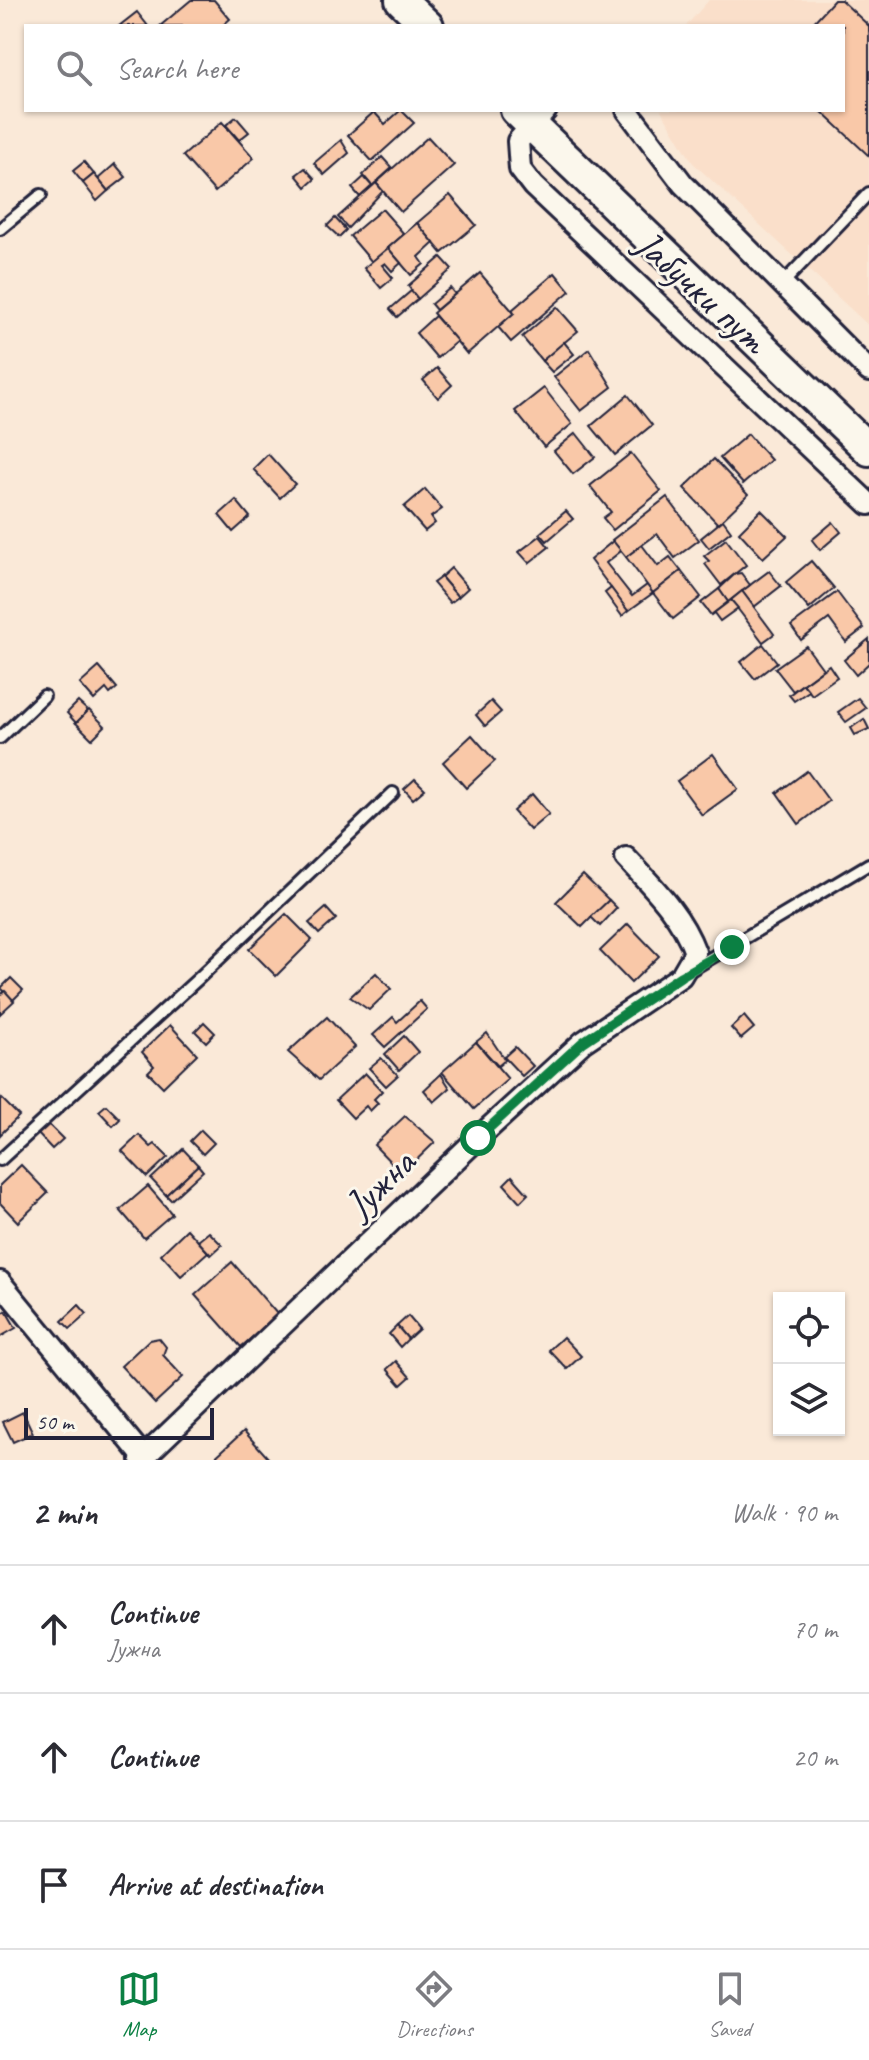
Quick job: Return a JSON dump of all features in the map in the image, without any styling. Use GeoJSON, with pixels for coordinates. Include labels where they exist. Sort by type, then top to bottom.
{"type":"FeatureCollection","features":[{"type":"Feature","properties":{"kind":"main road"},"geometry":{"type":"LineString","coordinates":[[401,0],[426,24]]}},
{"type":"Feature","properties":{"kind":"main road","name":"Јабучки пут"},"geometry":{"type":"LineString","coordinates":[[531,115],[869,450]]}},
{"type":"Feature","properties":{"kind":"street","name":"Јабучки пут"},"geometry":{"type":"LineString","coordinates":[[629,112],[683,184],[784,282],[869,371]]}},
{"type":"Feature","properties":{"kind":"street","name":"Јабучки пут"},"geometry":{"type":"LineString","coordinates":[[531,115],[518,141],[517,156],[520,169],[533,186],[869,504]]}},
{"type":"Feature","properties":{"kind":"street"},"geometry":{"type":"LineString","coordinates":[[626,858],[669,904],[688,933],[695,952],[681,976]]}},
{"type":"Feature","properties":{"kind":"street","name":"Јужна"},"geometry":{"type":"LineString","coordinates":[[144,1459],[583,1042],[681,976]]}},
{"type":"Feature","properties":{"kind":"street"},"geometry":{"type":"LineString","coordinates":[[0,1282],[144,1459]]}},
{"type":"Feature","properties":{"kind":"lane"},"geometry":{"type":"LineString","coordinates":[[784,282],[869,193]]}},
{"type":"Feature","properties":{"kind":"lane"},"geometry":{"type":"LineString","coordinates":[[0,229],[41,195]]}},
{"type":"Feature","properties":{"kind":"lane"},"geometry":{"type":"LineString","coordinates":[[0,738],[44,696]]}},
{"type":"Feature","properties":{"kind":"lane"},"geometry":{"type":"LineString","coordinates":[[0,1160],[199,978],[393,793]]}},
{"type":"Feature","properties":{"kind":"lane"},"geometry":{"type":"LineString","coordinates":[[681,976],[869,864]]}},
{"type":"Feature","properties":{"kind":"shaded area"},"geometry":{"type":"Polygon","coordinates":[[[709,0],[869,0],[869,326],[693,163],[662,112],[845,112],[845,24],[688,24],[709,0]]]}},
{"type":"Feature","properties":{"kind":"building"},"geometry":{"type":"Polygon","coordinates":[[[191,0],[214,0],[230,19],[224,24],[162,24],[191,0]]]}},
{"type":"Feature","properties":{"kind":"building"},"geometry":{"type":"Polygon","coordinates":[[[834,0],[841,0],[869,26],[869,156],[822,112],[845,112],[845,24],[812,24],[834,0]]]}},
{"type":"Feature","properties":{"kind":"building"},"geometry":{"type":"Polygon","coordinates":[[[137,12],[146,24],[122,24],[137,12]]]}},
{"type":"Feature","properties":{"kind":"building"},"geometry":{"type":"Polygon","coordinates":[[[374,112],[385,124],[399,112],[403,112],[414,123],[372,161],[348,135],[374,112]]]}},
{"type":"Feature","properties":{"kind":"building"},"geometry":{"type":"Polygon","coordinates":[[[236,117],[249,132],[239,140],[226,125],[236,117]]]}},
{"type":"Feature","properties":{"kind":"building"},"geometry":{"type":"Polygon","coordinates":[[[222,122],[254,158],[215,192],[183,156],[222,122]]]}},
{"type":"Feature","properties":{"kind":"building"},"geometry":{"type":"Polygon","coordinates":[[[428,137],[454,165],[401,212],[376,183],[428,137]]]}},
{"type":"Feature","properties":{"kind":"building"},"geometry":{"type":"Polygon","coordinates":[[[341,140],[349,153],[324,175],[314,163],[341,140]]]}},
{"type":"Feature","properties":{"kind":"building"},"geometry":{"type":"Polygon","coordinates":[[[382,157],[392,168],[372,186],[363,175],[382,157]]]}},
{"type":"Feature","properties":{"kind":"building"},"geometry":{"type":"Polygon","coordinates":[[[84,162],[94,174],[83,183],[73,171],[84,162]]]}},
{"type":"Feature","properties":{"kind":"building"},"geometry":{"type":"Polygon","coordinates":[[[115,164],[126,177],[108,191],[98,179],[115,164]]]}},
{"type":"Feature","properties":{"kind":"building"},"geometry":{"type":"Polygon","coordinates":[[[305,168],[315,179],[306,187],[296,175],[305,168]]]}},
{"type":"Feature","properties":{"kind":"building"},"geometry":{"type":"Polygon","coordinates":[[[94,174],[108,191],[97,201],[83,183],[94,174]]]}},
{"type":"Feature","properties":{"kind":"building"},"geometry":{"type":"Polygon","coordinates":[[[364,177],[372,186],[360,197],[352,188],[364,177]]]}},
{"type":"Feature","properties":{"kind":"building"},"geometry":{"type":"Polygon","coordinates":[[[376,183],[383,191],[348,228],[338,217],[376,183]]]}},
{"type":"Feature","properties":{"kind":"building"},"geometry":{"type":"Polygon","coordinates":[[[450,195],[476,225],[442,253],[417,223],[450,195]]]}},
{"type":"Feature","properties":{"kind":"building"},"geometry":{"type":"Polygon","coordinates":[[[382,209],[404,234],[372,262],[350,236],[382,209]]]}},
{"type":"Feature","properties":{"kind":"building"},"geometry":{"type":"Polygon","coordinates":[[[335,218],[346,230],[339,237],[327,226],[335,218]]]}},
{"type":"Feature","properties":{"kind":"building"},"geometry":{"type":"Polygon","coordinates":[[[417,223],[434,243],[419,257],[424,264],[411,275],[388,248],[417,223]]]}},
{"type":"Feature","properties":{"kind":"building"},"geometry":{"type":"Polygon","coordinates":[[[388,248],[401,263],[392,271],[385,263],[382,265],[393,278],[381,288],[364,268],[388,248]]]}},
{"type":"Feature","properties":{"kind":"building"},"geometry":{"type":"Polygon","coordinates":[[[441,257],[452,269],[418,299],[408,286],[441,257]]]}},
{"type":"Feature","properties":{"kind":"building"},"geometry":{"type":"Polygon","coordinates":[[[480,273],[514,313],[467,354],[433,313],[480,273]]]}},
{"type":"Feature","properties":{"kind":"building"},"geometry":{"type":"Polygon","coordinates":[[[555,273],[570,291],[511,342],[498,327],[514,313],[512,310],[555,273]]]}},
{"type":"Feature","properties":{"kind":"building"},"geometry":{"type":"Polygon","coordinates":[[[450,288],[455,294],[436,310],[431,304],[450,288]]]}},
{"type":"Feature","properties":{"kind":"building"},"geometry":{"type":"Polygon","coordinates":[[[411,291],[418,299],[397,317],[390,309],[411,291]]]}},
{"type":"Feature","properties":{"kind":"building"},"geometry":{"type":"Polygon","coordinates":[[[557,307],[578,331],[542,361],[522,337],[557,307]]]}},
{"type":"Feature","properties":{"kind":"building"},"geometry":{"type":"Polygon","coordinates":[[[435,316],[457,341],[437,358],[416,333],[435,316]]]}},
{"type":"Feature","properties":{"kind":"building"},"geometry":{"type":"Polygon","coordinates":[[[564,342],[574,354],[552,372],[542,361],[564,342]]]}},
{"type":"Feature","properties":{"kind":"building"},"geometry":{"type":"Polygon","coordinates":[[[589,349],[612,387],[581,411],[554,377],[589,349]]]}},
{"type":"Feature","properties":{"kind":"building"},"geometry":{"type":"Polygon","coordinates":[[[437,368],[452,385],[438,398],[423,380],[437,368]]]}},
{"type":"Feature","properties":{"kind":"building"},"geometry":{"type":"Polygon","coordinates":[[[544,388],[572,424],[544,447],[515,411],[544,388]]]}},
{"type":"Feature","properties":{"kind":"building"},"geometry":{"type":"Polygon","coordinates":[[[628,395],[652,425],[615,455],[591,426],[628,395]]]}},
{"type":"Feature","properties":{"kind":"building"},"geometry":{"type":"Polygon","coordinates":[[[576,433],[595,457],[573,474],[554,451],[576,433]]]}},
{"type":"Feature","properties":{"kind":"building"},"geometry":{"type":"Polygon","coordinates":[[[748,434],[771,460],[743,484],[720,458],[748,434]]]}},
{"type":"Feature","properties":{"kind":"building"},"geometry":{"type":"Polygon","coordinates":[[[631,453],[661,491],[613,530],[603,518],[611,512],[590,486],[631,453]]]}},
{"type":"Feature","properties":{"kind":"building"},"geometry":{"type":"Polygon","coordinates":[[[268,454],[295,484],[280,498],[253,469],[268,454]]]}},
{"type":"Feature","properties":{"kind":"building"},"geometry":{"type":"Polygon","coordinates":[[[714,459],[748,495],[718,524],[684,488],[714,459]]]}},
{"type":"Feature","properties":{"kind":"building"},"geometry":{"type":"Polygon","coordinates":[[[425,489],[442,509],[431,517],[435,523],[425,531],[404,507],[425,489]]]}},
{"type":"Feature","properties":{"kind":"building"},"geometry":{"type":"Polygon","coordinates":[[[667,497],[699,540],[675,558],[657,534],[626,557],[612,540],[667,497]]]}},
{"type":"Feature","properties":{"kind":"building"},"geometry":{"type":"Polygon","coordinates":[[[236,500],[250,517],[233,532],[219,515],[236,500]]]}},
{"type":"Feature","properties":{"kind":"building"},"geometry":{"type":"Polygon","coordinates":[[[761,510],[787,536],[763,558],[739,532],[761,510]]]}},
{"type":"Feature","properties":{"kind":"building"},"geometry":{"type":"Polygon","coordinates":[[[566,511],[573,519],[547,541],[540,533],[566,511]]]}},
{"type":"Feature","properties":{"kind":"building"},"geometry":{"type":"Polygon","coordinates":[[[723,520],[731,531],[709,548],[701,538],[723,520]]]}},
{"type":"Feature","properties":{"kind":"building"},"geometry":{"type":"Polygon","coordinates":[[[833,522],[841,532],[820,550],[812,540],[833,522]]]}},
{"type":"Feature","properties":{"kind":"building"},"geometry":{"type":"Polygon","coordinates":[[[540,536],[549,547],[529,563],[519,552],[540,536]]]}},
{"type":"Feature","properties":{"kind":"building"},"geometry":{"type":"Polygon","coordinates":[[[726,539],[746,565],[721,585],[705,564],[709,561],[704,556],[726,539]]]}},
{"type":"Feature","properties":{"kind":"building"},"geometry":{"type":"Polygon","coordinates":[[[613,541],[621,551],[606,563],[632,596],[647,585],[653,593],[628,611],[590,560],[613,541]]]}},
{"type":"Feature","properties":{"kind":"building"},"geometry":{"type":"Polygon","coordinates":[[[642,545],[658,566],[670,557],[681,571],[653,593],[626,557],[642,545]]]}},
{"type":"Feature","properties":{"kind":"building"},"geometry":{"type":"Polygon","coordinates":[[[811,561],[834,588],[809,609],[786,582],[811,561]]]}},
{"type":"Feature","properties":{"kind":"building"},"geometry":{"type":"Polygon","coordinates":[[[451,568],[468,588],[458,597],[441,577],[451,568]]]}},
{"type":"Feature","properties":{"kind":"building"},"geometry":{"type":"Polygon","coordinates":[[[681,571],[701,597],[673,619],[653,593],[681,571]]]}},
{"type":"Feature","properties":{"kind":"building"},"geometry":{"type":"Polygon","coordinates":[[[769,571],[781,586],[754,607],[742,591],[769,571]]]}},
{"type":"Feature","properties":{"kind":"building"},"geometry":{"type":"Polygon","coordinates":[[[741,573],[750,585],[728,602],[719,589],[735,574],[741,573]]]}},
{"type":"Feature","properties":{"kind":"building"},"geometry":{"type":"Polygon","coordinates":[[[441,577],[458,597],[450,603],[433,583],[441,577]]]}},
{"type":"Feature","properties":{"kind":"building"},"geometry":{"type":"Polygon","coordinates":[[[611,588],[628,611],[622,616],[605,593],[611,588]]]}},
{"type":"Feature","properties":{"kind":"building"},"geometry":{"type":"Polygon","coordinates":[[[719,589],[728,602],[711,615],[701,603],[719,589]]]}},
{"type":"Feature","properties":{"kind":"building"},"geometry":{"type":"Polygon","coordinates":[[[742,591],[774,634],[763,642],[731,600],[742,591]]]}},
{"type":"Feature","properties":{"kind":"building"},"geometry":{"type":"Polygon","coordinates":[[[837,592],[864,628],[846,642],[829,619],[801,640],[791,626],[837,592]]]}},
{"type":"Feature","properties":{"kind":"building"},"geometry":{"type":"Polygon","coordinates":[[[731,600],[738,608],[720,621],[714,613],[731,600]]]}},
{"type":"Feature","properties":{"kind":"building"},"geometry":{"type":"Polygon","coordinates":[[[869,639],[869,663],[856,675],[844,660],[869,639]]]}},
{"type":"Feature","properties":{"kind":"building"},"geometry":{"type":"Polygon","coordinates":[[[763,644],[777,662],[755,679],[741,662],[763,644]]]}},
{"type":"Feature","properties":{"kind":"building"},"geometry":{"type":"Polygon","coordinates":[[[806,646],[823,669],[793,691],[775,668],[806,646]]]}},
{"type":"Feature","properties":{"kind":"building"},"geometry":{"type":"Polygon","coordinates":[[[829,665],[837,677],[812,695],[803,684],[829,665]]]}},
{"type":"Feature","properties":{"kind":"building"},"geometry":{"type":"Polygon","coordinates":[[[99,667],[117,688],[110,694],[106,689],[94,700],[80,684],[99,667]]]}},
{"type":"Feature","properties":{"kind":"building"},"geometry":{"type":"Polygon","coordinates":[[[803,684],[809,691],[794,701],[789,695],[803,684]]]}},
{"type":"Feature","properties":{"kind":"building"},"geometry":{"type":"Polygon","coordinates":[[[858,698],[866,708],[846,722],[838,712],[858,698]]]}},
{"type":"Feature","properties":{"kind":"building"},"geometry":{"type":"Polygon","coordinates":[[[491,701],[501,712],[485,726],[476,715],[491,701]]]}},
{"type":"Feature","properties":{"kind":"building"},"geometry":{"type":"Polygon","coordinates":[[[78,702],[88,711],[76,723],[67,713],[78,702]]]}},
{"type":"Feature","properties":{"kind":"building"},"geometry":{"type":"Polygon","coordinates":[[[89,710],[105,726],[92,739],[76,723],[89,710]]]}},
{"type":"Feature","properties":{"kind":"building"},"geometry":{"type":"Polygon","coordinates":[[[864,719],[869,729],[855,735],[851,728],[864,719]]]}},
{"type":"Feature","properties":{"kind":"building"},"geometry":{"type":"Polygon","coordinates":[[[472,735],[495,761],[466,788],[443,762],[472,735]]]}},
{"type":"Feature","properties":{"kind":"building"},"geometry":{"type":"Polygon","coordinates":[[[713,754],[738,789],[702,815],[677,781],[713,754]]]}},
{"type":"Feature","properties":{"kind":"building"},"geometry":{"type":"Polygon","coordinates":[[[807,771],[829,801],[799,824],[777,793],[807,771]]]}},
{"type":"Feature","properties":{"kind":"building"},"geometry":{"type":"Polygon","coordinates":[[[415,779],[425,789],[413,799],[404,789],[415,779]]]}},
{"type":"Feature","properties":{"kind":"building"},"geometry":{"type":"Polygon","coordinates":[[[532,794],[549,814],[530,830],[513,811],[532,794]]]}},
{"type":"Feature","properties":{"kind":"building"},"geometry":{"type":"Polygon","coordinates":[[[583,875],[609,900],[582,927],[556,902],[583,875]]]}},
{"type":"Feature","properties":{"kind":"building"},"geometry":{"type":"Polygon","coordinates":[[[609,900],[617,908],[600,926],[591,917],[609,900]]]}},
{"type":"Feature","properties":{"kind":"building"},"geometry":{"type":"Polygon","coordinates":[[[326,908],[336,919],[319,934],[309,923],[326,908]]]}},
{"type":"Feature","properties":{"kind":"building"},"geometry":{"type":"Polygon","coordinates":[[[286,914],[312,940],[276,976],[249,949],[286,914]]]}},
{"type":"Feature","properties":{"kind":"building"},"geometry":{"type":"Polygon","coordinates":[[[628,924],[659,956],[631,983],[600,951],[628,924]]]}},
{"type":"Feature","properties":{"kind":"building"},"geometry":{"type":"Polygon","coordinates":[[[376,973],[391,989],[369,1010],[350,997],[376,973]]]}},
{"type":"Feature","properties":{"kind":"building"},"geometry":{"type":"Polygon","coordinates":[[[11,978],[23,990],[13,1000],[1,988],[11,978]]]}},
{"type":"Feature","properties":{"kind":"building"},"geometry":{"type":"Polygon","coordinates":[[[5,991],[14,1001],[0,1014],[0,995],[5,991]]]}},
{"type":"Feature","properties":{"kind":"building"},"geometry":{"type":"Polygon","coordinates":[[[420,1001],[427,1009],[385,1047],[373,1035],[393,1017],[397,1022],[420,1001]]]}},
{"type":"Feature","properties":{"kind":"building"},"geometry":{"type":"Polygon","coordinates":[[[744,1016],[754,1028],[741,1039],[731,1028],[744,1016]]]}},
{"type":"Feature","properties":{"kind":"building"},"geometry":{"type":"Polygon","coordinates":[[[327,1017],[355,1047],[319,1080],[288,1052],[327,1017]]]}},
{"type":"Feature","properties":{"kind":"building"},"geometry":{"type":"Polygon","coordinates":[[[204,1022],[215,1033],[206,1042],[195,1031],[204,1022]]]}},
{"type":"Feature","properties":{"kind":"building"},"geometry":{"type":"Polygon","coordinates":[[[170,1025],[197,1054],[163,1087],[148,1072],[154,1066],[142,1052],[170,1025]]]}},
{"type":"Feature","properties":{"kind":"building"},"geometry":{"type":"Polygon","coordinates":[[[487,1033],[505,1060],[498,1066],[476,1042],[487,1033]]]}},
{"type":"Feature","properties":{"kind":"building"},"geometry":{"type":"Polygon","coordinates":[[[404,1036],[418,1052],[399,1070],[385,1054],[404,1036]]]}},
{"type":"Feature","properties":{"kind":"building"},"geometry":{"type":"Polygon","coordinates":[[[476,1042],[508,1079],[474,1109],[442,1072],[476,1042]]]}},
{"type":"Feature","properties":{"kind":"building"},"geometry":{"type":"Polygon","coordinates":[[[515,1047],[533,1066],[522,1076],[504,1057],[515,1047]]]}},
{"type":"Feature","properties":{"kind":"building"},"geometry":{"type":"Polygon","coordinates":[[[381,1058],[398,1075],[386,1086],[369,1068],[381,1058]]]}},
{"type":"Feature","properties":{"kind":"building"},"geometry":{"type":"Polygon","coordinates":[[[365,1073],[382,1091],[374,1099],[378,1103],[370,1111],[366,1106],[353,1118],[336,1100],[365,1073]]]}},
{"type":"Feature","properties":{"kind":"building"},"geometry":{"type":"Polygon","coordinates":[[[441,1074],[450,1088],[434,1102],[424,1090],[441,1074]]]}},
{"type":"Feature","properties":{"kind":"building"},"geometry":{"type":"Polygon","coordinates":[[[0,1097],[19,1116],[0,1135],[0,1097]]]}},
{"type":"Feature","properties":{"kind":"building"},"geometry":{"type":"Polygon","coordinates":[[[106,1105],[120,1119],[113,1126],[99,1111],[106,1105]]]}},
{"type":"Feature","properties":{"kind":"building"},"geometry":{"type":"Polygon","coordinates":[[[405,1116],[435,1142],[402,1174],[374,1145],[405,1116]]]}},
{"type":"Feature","properties":{"kind":"building"},"geometry":{"type":"Polygon","coordinates":[[[46,1122],[63,1139],[52,1149],[36,1132],[46,1122]]]}},
{"type":"Feature","properties":{"kind":"building"},"geometry":{"type":"Polygon","coordinates":[[[201,1130],[214,1143],[203,1154],[190,1141],[201,1130]]]}},
{"type":"Feature","properties":{"kind":"building"},"geometry":{"type":"Polygon","coordinates":[[[139,1135],[151,1147],[155,1144],[168,1157],[147,1177],[122,1151],[139,1135]]]}},
{"type":"Feature","properties":{"kind":"building"},"geometry":{"type":"Polygon","coordinates":[[[183,1149],[198,1165],[166,1195],[151,1179],[183,1149]]]}},
{"type":"Feature","properties":{"kind":"building"},"geometry":{"type":"Polygon","coordinates":[[[21,1165],[48,1193],[18,1222],[0,1203],[0,1185],[21,1165]]]}},
{"type":"Feature","properties":{"kind":"building"},"geometry":{"type":"Polygon","coordinates":[[[198,1165],[203,1171],[171,1200],[166,1195],[198,1165]]]}},
{"type":"Feature","properties":{"kind":"building"},"geometry":{"type":"Polygon","coordinates":[[[512,1176],[528,1194],[520,1202],[504,1184],[512,1176]]]}},
{"type":"Feature","properties":{"kind":"building"},"geometry":{"type":"Polygon","coordinates":[[[148,1186],[172,1214],[144,1238],[120,1210],[148,1186]]]}},
{"type":"Feature","properties":{"kind":"building"},"geometry":{"type":"Polygon","coordinates":[[[187,1229],[208,1252],[181,1276],[161,1254],[187,1229]]]}},
{"type":"Feature","properties":{"kind":"building"},"geometry":{"type":"Polygon","coordinates":[[[209,1232],[222,1245],[211,1255],[198,1241],[209,1232]]]}},
{"type":"Feature","properties":{"kind":"building"},"geometry":{"type":"Polygon","coordinates":[[[232,1262],[278,1315],[241,1347],[195,1295],[232,1262]]]}},
{"type":"Feature","properties":{"kind":"building"},"geometry":{"type":"Polygon","coordinates":[[[79,1305],[87,1314],[70,1329],[62,1321],[79,1305]]]}},
{"type":"Feature","properties":{"kind":"building"},"geometry":{"type":"Polygon","coordinates":[[[6,1311],[16,1328],[0,1337],[0,1315],[6,1311]]]}},
{"type":"Feature","properties":{"kind":"building"},"geometry":{"type":"Polygon","coordinates":[[[408,1316],[419,1329],[408,1339],[397,1326],[408,1316]]]}},
{"type":"Feature","properties":{"kind":"building"},"geometry":{"type":"Polygon","coordinates":[[[397,1326],[408,1339],[400,1347],[389,1334],[397,1326]]]}},
{"type":"Feature","properties":{"kind":"building"},"geometry":{"type":"Polygon","coordinates":[[[563,1337],[581,1356],[567,1369],[549,1350],[563,1337]]]}},
{"type":"Feature","properties":{"kind":"building"},"geometry":{"type":"Polygon","coordinates":[[[159,1338],[166,1347],[163,1355],[183,1377],[155,1403],[121,1366],[149,1340],[159,1338]]]}},
{"type":"Feature","properties":{"kind":"building"},"geometry":{"type":"Polygon","coordinates":[[[396,1361],[410,1377],[401,1385],[387,1369],[396,1361]]]}},
{"type":"Feature","properties":{"kind":"building"},"geometry":{"type":"Polygon","coordinates":[[[23,1412],[33,1433],[13,1442],[3,1422],[23,1412]]]}},
{"type":"Feature","properties":{"kind":"building"},"geometry":{"type":"Polygon","coordinates":[[[244,1431],[270,1460],[212,1460],[244,1431]]]}},
{"type":"Feature","properties":{"kind":"route"},"geometry":{"type":"LineString","coordinates":[[478,1138],[583,1042],[681,976],[732,947]]}}]}
